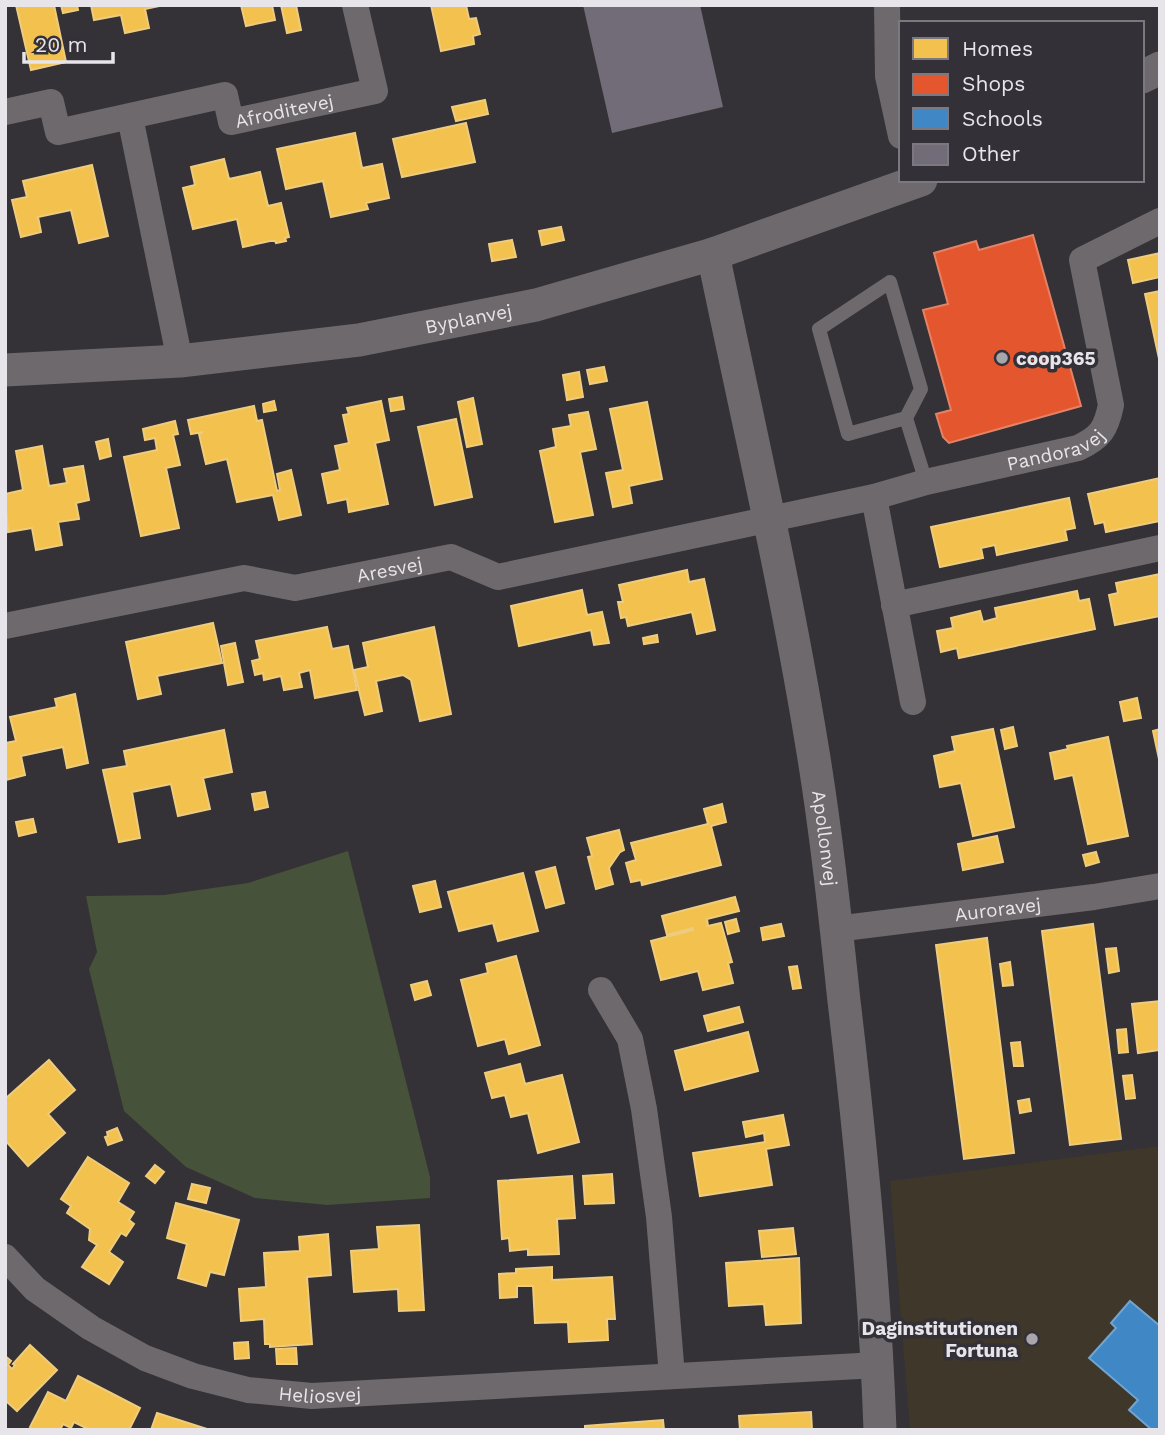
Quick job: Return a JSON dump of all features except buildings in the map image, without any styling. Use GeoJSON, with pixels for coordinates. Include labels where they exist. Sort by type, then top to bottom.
{"type":"FeatureCollection","features":[{"type":"Feature","properties":{"kind":"street","name":"Afroditevej"},"geometry":{"type":"LineString","coordinates":[[5,113],[51,102],[58,132],[225,95],[232,122],[375,91],[355,5]]}},
{"type":"Feature","properties":{"kind":"street"},"geometry":{"type":"LineString","coordinates":[[887,5],[888,76],[899,127]]}},
{"type":"Feature","properties":{"kind":"street"},"geometry":{"type":"LineString","coordinates":[[1144,76],[1160,68]]}},
{"type":"Feature","properties":{"kind":"street"},"geometry":{"type":"LineString","coordinates":[[130,117],[180,361]]}},
{"type":"Feature","properties":{"kind":"street","name":"Byplanvej"},"geometry":{"type":"LineString","coordinates":[[5,370],[180,361],[359,340],[536,305],[713,254],[914,182]]}},
{"type":"Feature","properties":{"kind":"street","name":"Pandoravej"},"geometry":{"type":"LineString","coordinates":[[769,519],[1078,448],[1096,439],[1107,423],[1111,405],[1082,260],[1160,221]]}},
{"type":"Feature","properties":{"kind":"street","name":"Apollonvej"},"geometry":{"type":"LineString","coordinates":[[713,254],[769,519],[812,748],[861,1147],[878,1365],[880,1430]]}},
{"type":"Feature","properties":{"kind":"street"},"geometry":{"type":"LineString","coordinates":[[874,497],[913,702]]}},
{"type":"Feature","properties":{"kind":"street","name":"Aresvej"},"geometry":{"type":"LineString","coordinates":[[5,626],[244,578],[295,589],[451,557],[498,577],[769,519]]}},
{"type":"Feature","properties":{"kind":"street"},"geometry":{"type":"LineString","coordinates":[[894,606],[1160,548]]}},
{"type":"Feature","properties":{"kind":"street","name":"Auroravej"},"geometry":{"type":"LineString","coordinates":[[836,929],[1094,897],[1160,886]]}},
{"type":"Feature","properties":{"kind":"street"},"geometry":{"type":"LineString","coordinates":[[601,990],[630,1039],[644,1110],[660,1229],[672,1376]]}},
{"type":"Feature","properties":{"kind":"street","name":"Heliosvej"},"geometry":{"type":"LineString","coordinates":[[5,1257],[35,1289],[91,1328],[145,1358],[193,1376],[248,1390],[312,1396],[878,1365]]}},
{"type":"Feature","properties":{"kind":"lane"},"geometry":{"type":"LineString","coordinates":[[906,418],[848,434],[819,329],[890,282],[920,389],[906,418],[926,482]]}},
{"type":"Feature","properties":{"kind":"shaded area","name":"Daginstitutionen Fortuna"},"geometry":{"type":"Polygon","coordinates":[[[1160,1146],[1160,1430],[910,1430],[890,1181],[1160,1146]]]}},
{"type":"Feature","properties":{"kind":"green space"},"geometry":{"type":"Polygon","coordinates":[[[348,851],[430,1177],[430,1198],[327,1205],[255,1198],[186,1167],[124,1111],[89,969],[97,952],[86,896],[164,895],[248,883],[348,851]]]}},
{"type":"Feature","properties":{"kind":"place","name":"coop365"},"geometry":{"type":"Point","coordinates":[1002,358]}},
{"type":"Feature","properties":{"kind":"place","name":"Daginstitutionen Fortuna"},"geometry":{"type":"Point","coordinates":[1032,1339]}}]}
